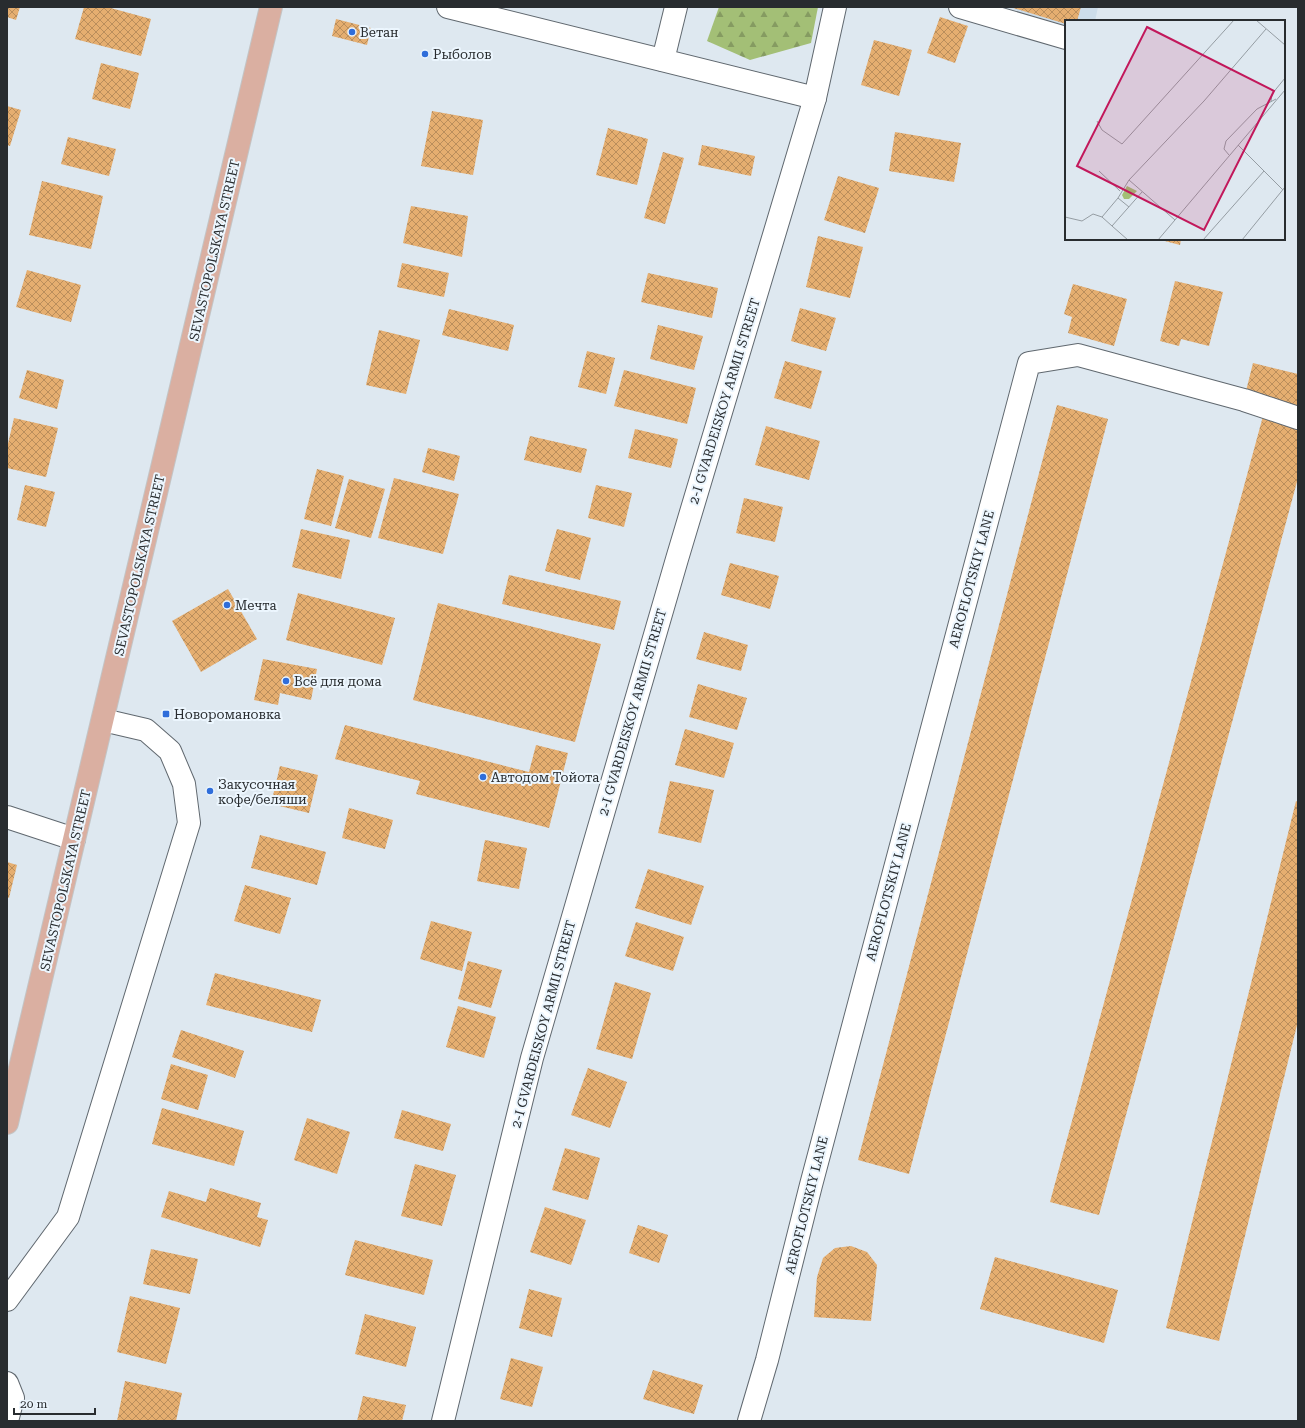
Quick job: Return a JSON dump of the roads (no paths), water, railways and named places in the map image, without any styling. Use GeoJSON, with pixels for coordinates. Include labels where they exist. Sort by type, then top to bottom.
{"type":"FeatureCollection","features":[{"type":"Feature","properties":{"kind":"main road","name":"SEVASTOPOLSKAYA STREET"},"geometry":{"type":"LineString","coordinates":[[7,1123],[272,7]]}},
{"type":"Feature","properties":{"kind":"street"},"geometry":{"type":"LineString","coordinates":[[448,7],[816,98]]}},
{"type":"Feature","properties":{"kind":"street"},"geometry":{"type":"LineString","coordinates":[[662,60],[676,7]]}},
{"type":"Feature","properties":{"kind":"street","name":"2-I GVARDEISKOY ARMII STREET"},"geometry":{"type":"LineString","coordinates":[[443,1421],[532,1058],[677,559],[816,98],[835,7]]}},
{"type":"Feature","properties":{"kind":"street"},"geometry":{"type":"LineString","coordinates":[[960,7],[1065,38]]}},
{"type":"Feature","properties":{"kind":"street","name":"AEROFLOTSKIY LANE"},"geometry":{"type":"LineString","coordinates":[[749,1421],[767,1360],[811,1185],[1028,363],[1078,355],[1244,400],[1298,418]]}},
{"type":"Feature","properties":{"kind":"street"},"geometry":{"type":"LineString","coordinates":[[7,1300],[68,1217],[189,823],[184,784],[170,751],[146,730],[103,720]]}},
{"type":"Feature","properties":{"kind":"street"},"geometry":{"type":"LineString","coordinates":[[7,818],[74,839]]}},
{"type":"Feature","properties":{"kind":"street"},"geometry":{"type":"LineString","coordinates":[[7,1383],[13,1398],[7,1421]]}},
{"type":"Feature","properties":{"kind":"place","name":"Ветан"},"geometry":{"type":"Point","coordinates":[352,32]}},
{"type":"Feature","properties":{"kind":"place","name":"Рыболов"},"geometry":{"type":"Point","coordinates":[425,54]}},
{"type":"Feature","properties":{"kind":"place","name":"Мечта"},"geometry":{"type":"Point","coordinates":[227,605]}},
{"type":"Feature","properties":{"kind":"place","name":"Всё для дома"},"geometry":{"type":"Point","coordinates":[286,681]}},
{"type":"Feature","properties":{"kind":"place","name":"Новоромановка"},"geometry":{"type":"Point","coordinates":[166,714]}},
{"type":"Feature","properties":{"kind":"place","name":"Автодом Тойота"},"geometry":{"type":"Point","coordinates":[483,777]}},
{"type":"Feature","properties":{"kind":"place","name":"Закусочная кофе/беляши"},"geometry":{"type":"Point","coordinates":[210,791]}}]}
